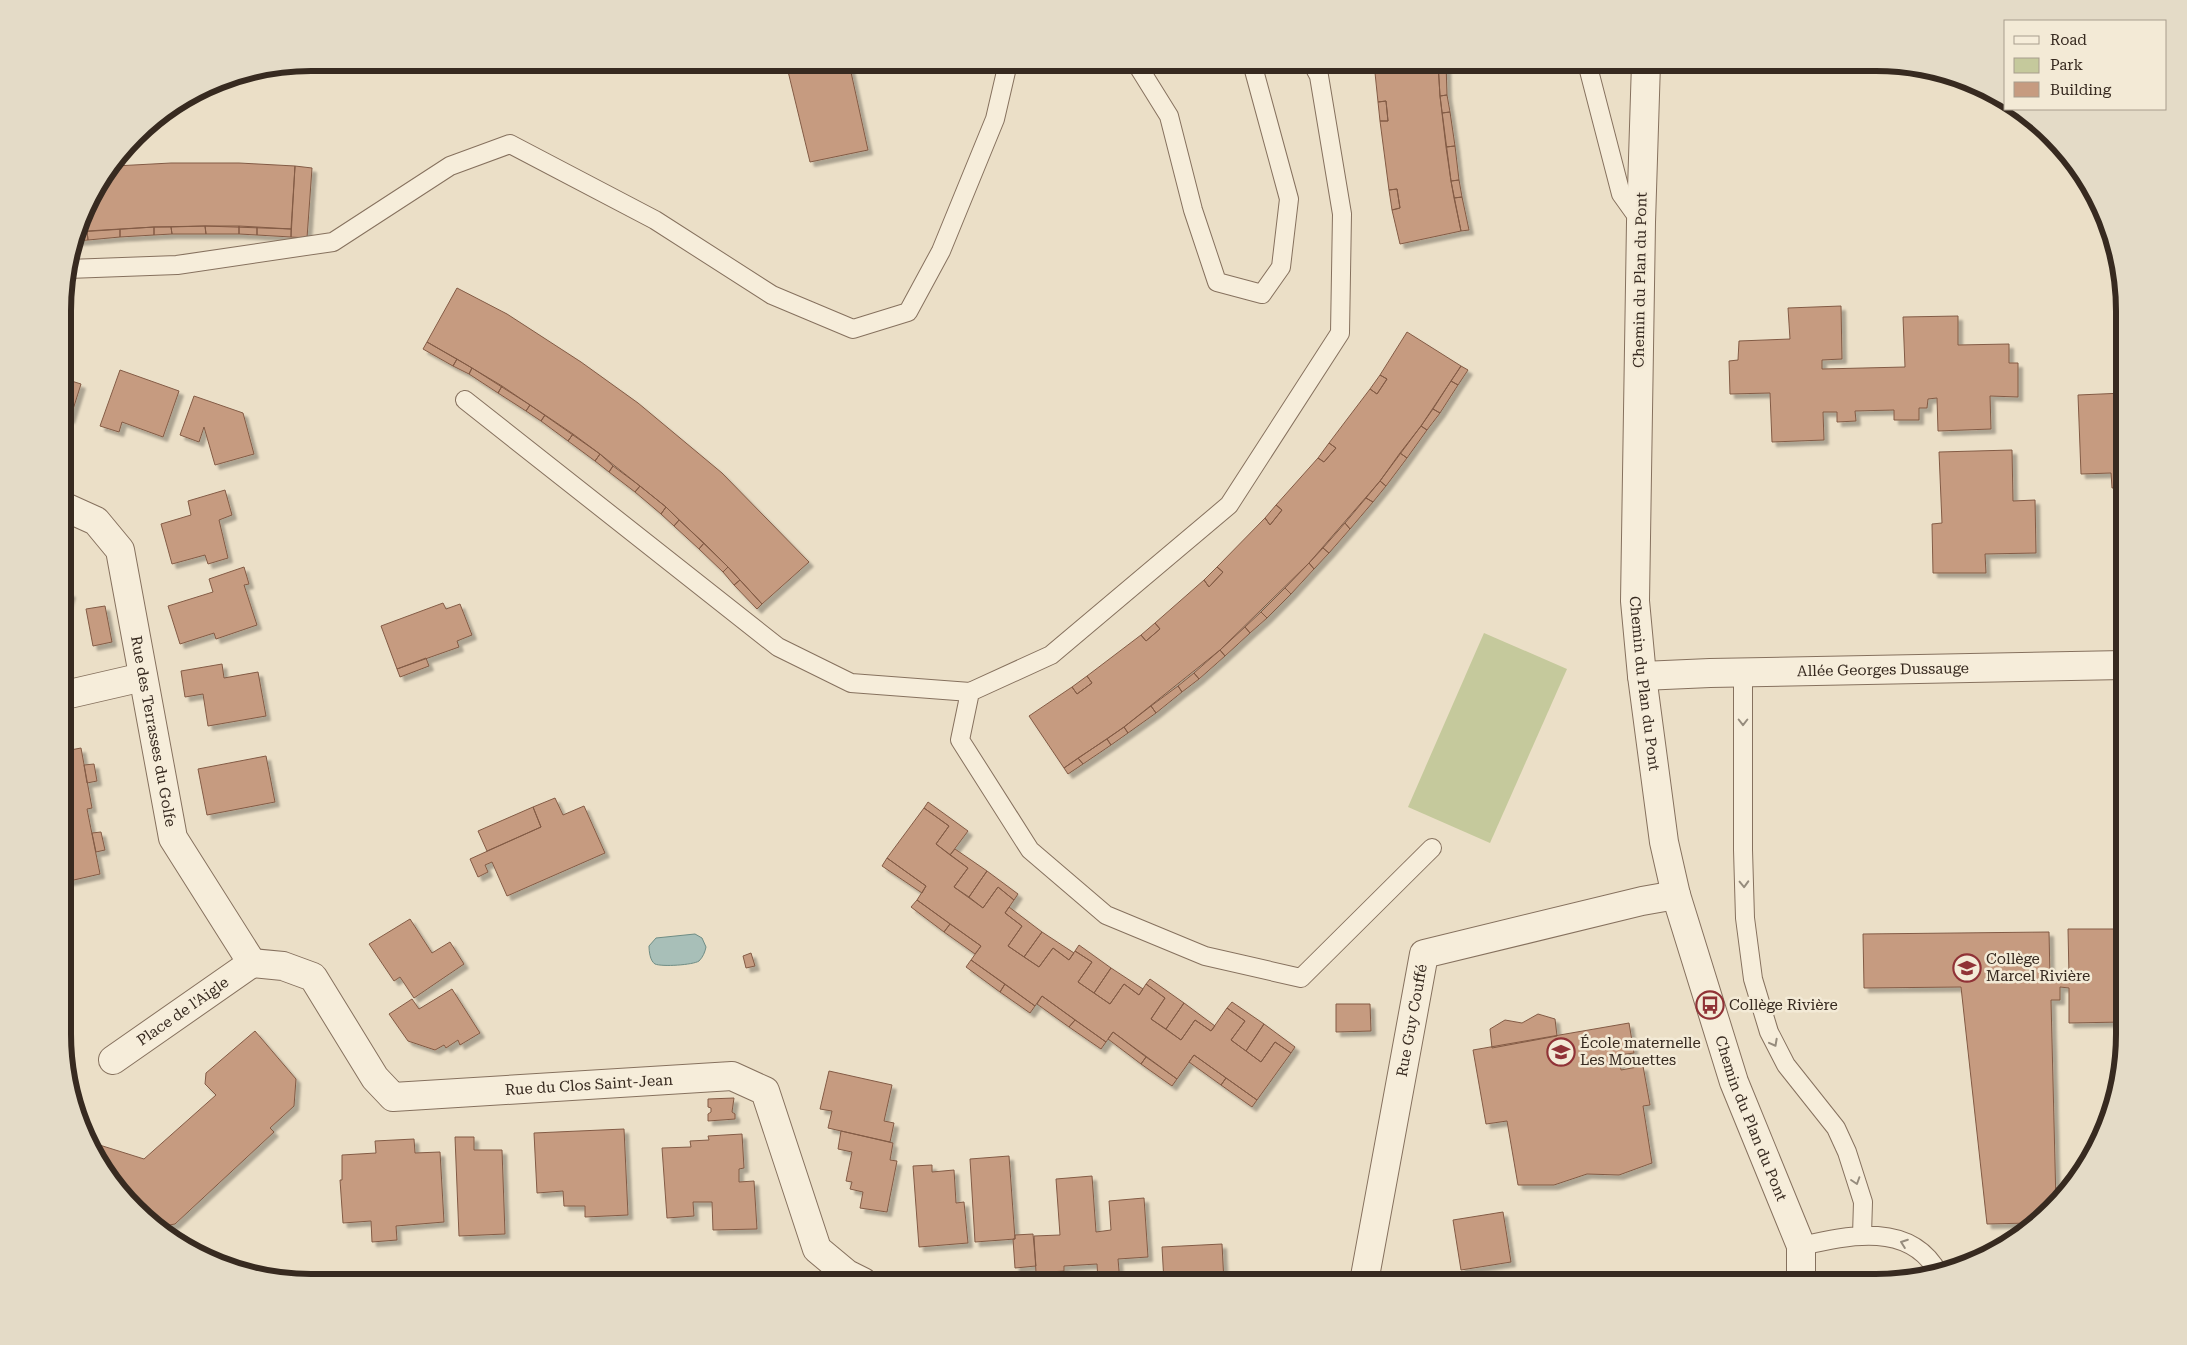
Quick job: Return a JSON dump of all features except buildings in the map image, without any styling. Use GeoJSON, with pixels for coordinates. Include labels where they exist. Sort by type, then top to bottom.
{"type":"FeatureCollection","features":[{"type":"Feature","properties":{"kind":"street","name":"Chemin du Plan du Pont"},"geometry":{"type":"LineString","coordinates":[[1646,71],[1641,222],[1635,601],[1642,676],[1664,842],[1676,894],[1734,1082],[1801,1246],[1801,1274]]}},
{"type":"Feature","properties":{"kind":"street","name":"Rue des Terrasses du Golfe"},"geometry":{"type":"LineString","coordinates":[[71,510],[96,521],[120,550],[173,838],[252,963]]}},
{"type":"Feature","properties":{"kind":"street","name":"Allée Georges Dussauge"},"geometry":{"type":"LineString","coordinates":[[1642,676],[2116,665]]}},
{"type":"Feature","properties":{"kind":"street"},"geometry":{"type":"LineString","coordinates":[[71,694],[143,677]]}},
{"type":"Feature","properties":{"kind":"street","name":"Rue Guy Couffé"},"geometry":{"type":"LineString","coordinates":[[1365,1274],[1424,954],[1676,894]]}},
{"type":"Feature","properties":{"kind":"street","name":"Place de l'Aigle"},"geometry":{"type":"LineString","coordinates":[[113,1060],[252,963]]}},
{"type":"Feature","properties":{"kind":"street","name":"Rue du Clos Saint-Jean"},"geometry":{"type":"LineString","coordinates":[[252,963],[283,966],[313,977],[375,1078],[393,1097],[732,1076],[765,1091],[817,1249],[847,1274]]}},
{"type":"Feature","properties":{"kind":"lane"},"geometry":{"type":"LineString","coordinates":[[75,269],[177,265],[333,242],[450,166],[510,144],[656,220],[772,295],[852,329],[908,312],[941,251],[995,119],[1006,71]]}},
{"type":"Feature","properties":{"kind":"lane"},"geometry":{"type":"LineString","coordinates":[[1142,71],[1169,116],[1193,210],[1217,282],[1262,294],[1281,267],[1289,199],[1254,71]]}},
{"type":"Feature","properties":{"kind":"lane"},"geometry":{"type":"LineString","coordinates":[[465,400],[778,647],[851,683],[970,692],[1051,655],[1229,505],[1340,333],[1342,214],[1319,76],[1316,71]]}},
{"type":"Feature","properties":{"kind":"lane"},"geometry":{"type":"LineString","coordinates":[[1589,71],[1621,194],[1641,222]]}},
{"type":"Feature","properties":{"kind":"lane"},"geometry":{"type":"LineString","coordinates":[[1743,673],[1743,850],[1746,918],[1753,979],[1769,1032],[1786,1065],[1836,1128],[1847,1152],[1863,1202],[1862,1235]]}},
{"type":"Feature","properties":{"kind":"lane"},"geometry":{"type":"LineString","coordinates":[[970,692],[960,740],[1030,850],[1106,915],[1206,956],[1301,978],[1432,848]]}},
{"type":"Feature","properties":{"kind":"lane"},"geometry":{"type":"LineString","coordinates":[[1801,1246],[1834,1238],[1862,1235],[1887,1236],[1912,1246],[1932,1260],[1935,1266]]}},
{"type":"Feature","properties":{"kind":"green space"},"geometry":{"type":"Polygon","coordinates":[[[1484,633],[1567,669],[1490,843],[1408,807],[1484,633]]]}},
{"type":"Feature","properties":{"kind":"water"},"geometry":{"type":"Polygon","coordinates":[[[695,934],[702,938],[706,947],[699,961],[691,964],[659,965],[652,961],[649,946],[656,938],[695,934]]]}},
{"type":"Feature","properties":{"kind":"place","name":"Collège Marcel Rivière"},"geometry":{"type":"Point","coordinates":[1967,968]}},
{"type":"Feature","properties":{"kind":"place","name":"Collège Rivière"},"geometry":{"type":"Point","coordinates":[1710,1005]}},
{"type":"Feature","properties":{"kind":"place","name":"École maternelle Les Mouettes"},"geometry":{"type":"Point","coordinates":[1561,1052]}}]}
